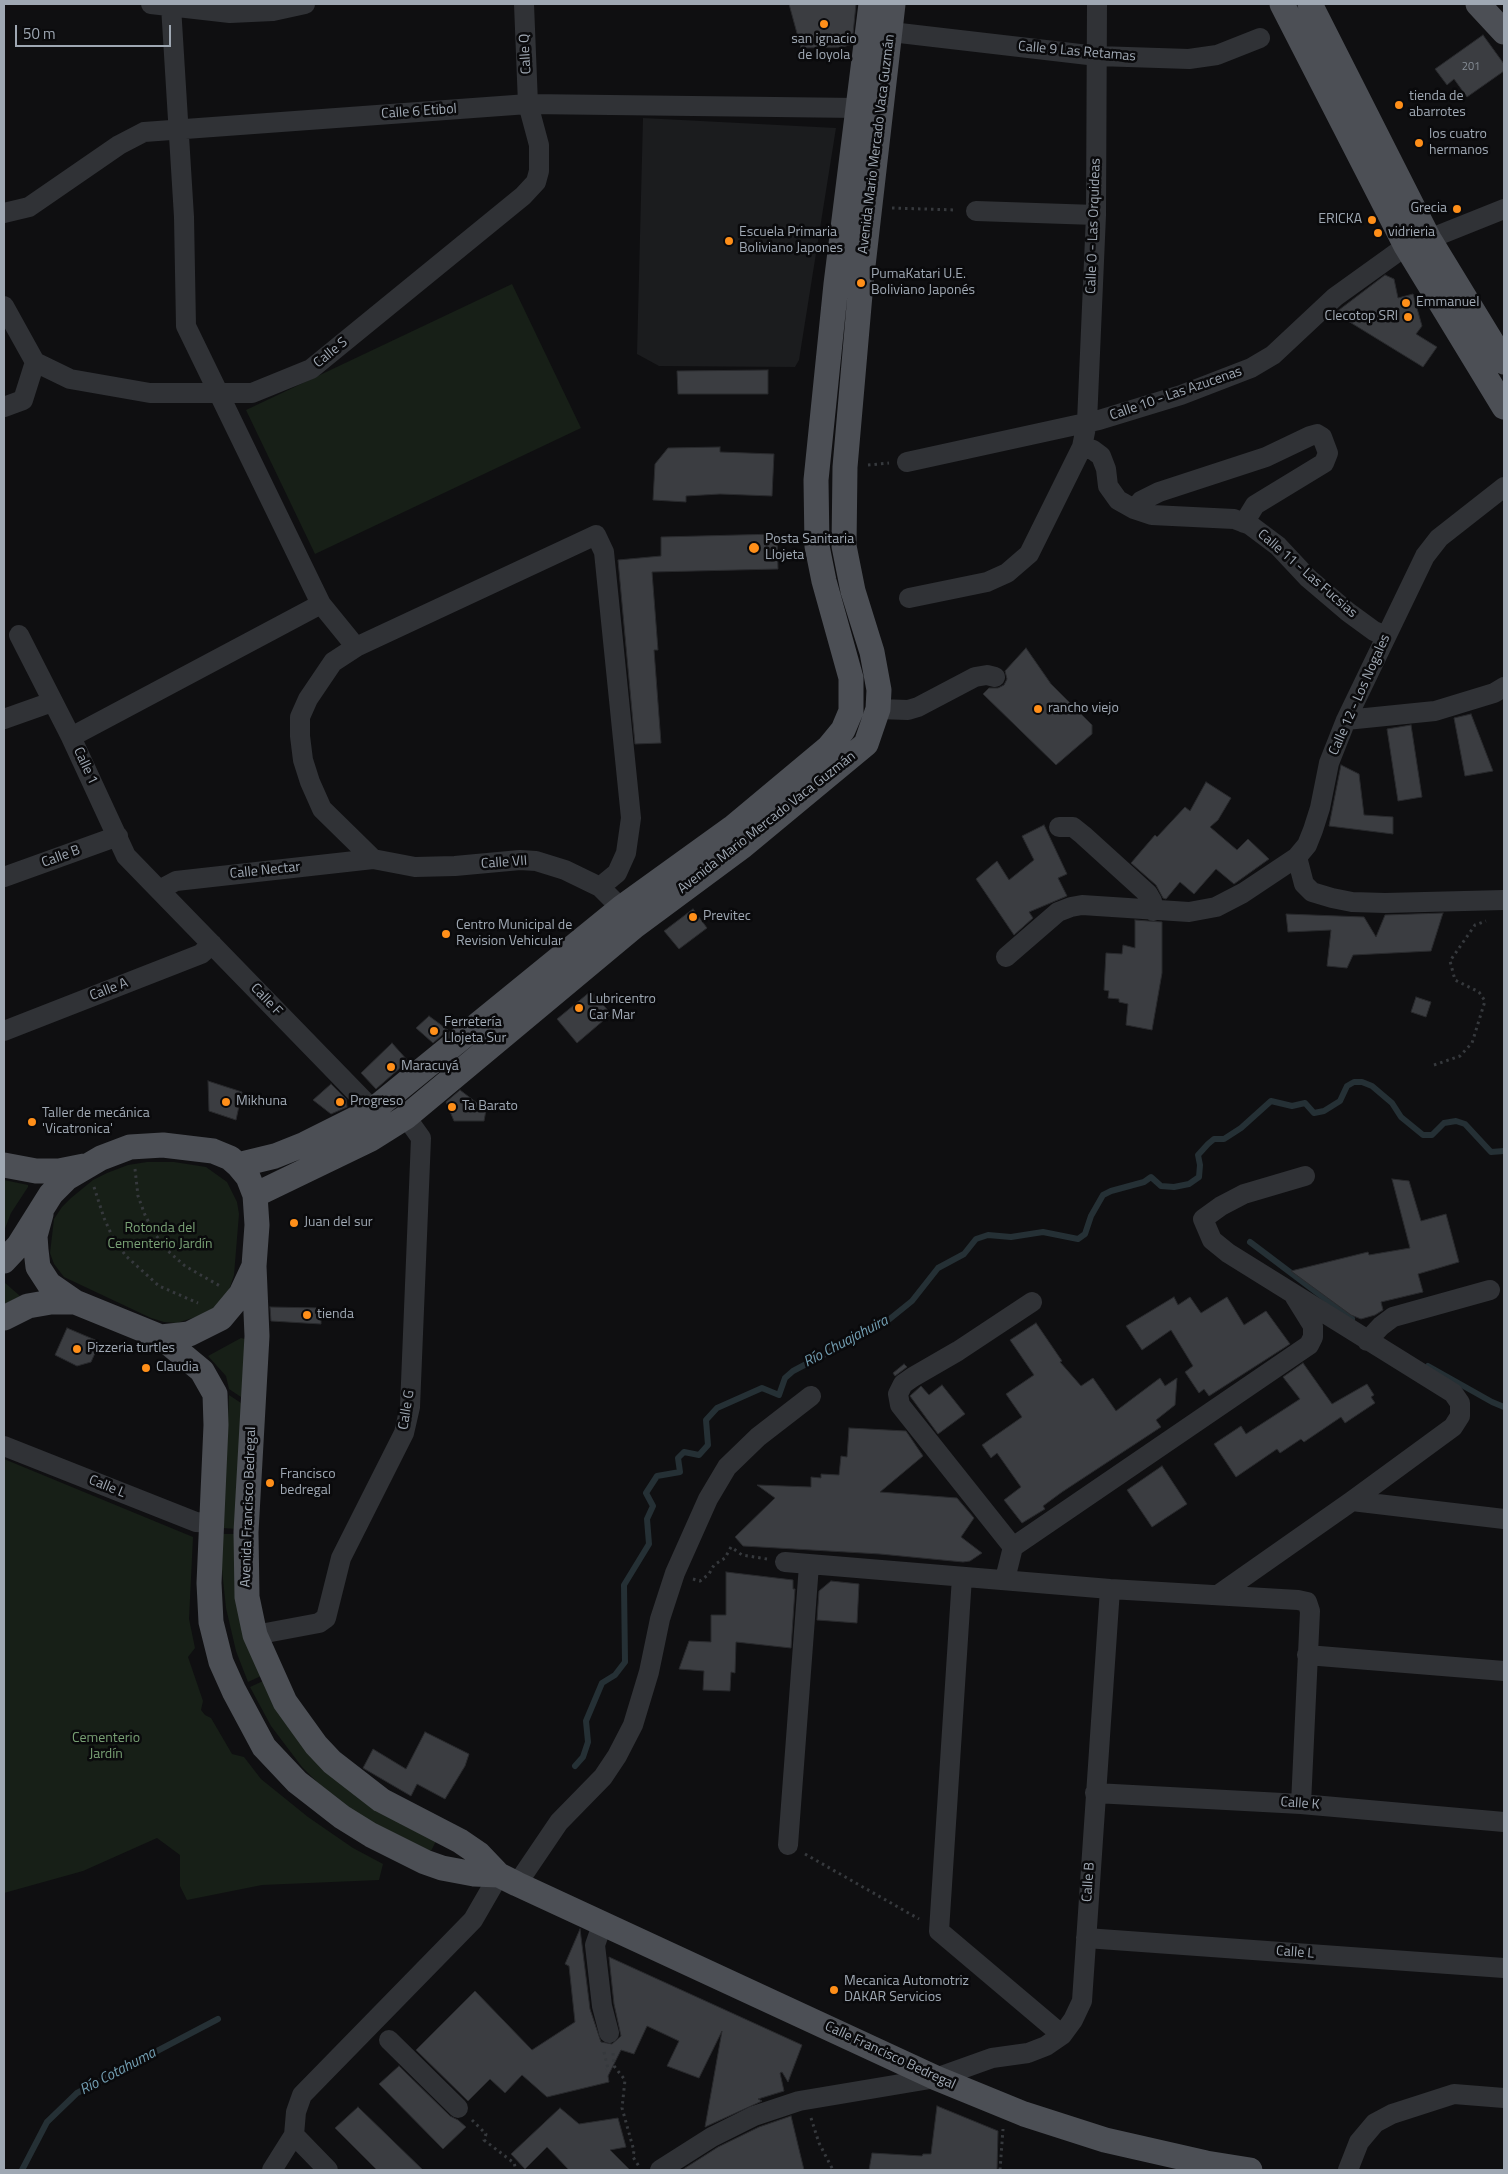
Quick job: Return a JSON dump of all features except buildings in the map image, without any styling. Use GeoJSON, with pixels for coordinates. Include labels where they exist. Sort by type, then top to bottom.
{"type":"FeatureCollection","features":[{"type":"Feature","properties":{"kind":"main road","name":"Avenida Mario Mercado Vaca Guzmán"},"geometry":{"type":"LineString","coordinates":[[871,4],[880,31]]}},
{"type":"Feature","properties":{"kind":"main road","name":"Avenida Mario Mercado Vaca Guzmán"},"geometry":{"type":"LineString","coordinates":[[254,1195],[371,1139],[406,1117],[628,917],[830,747],[843,730],[851,711],[851,678],[836,626],[817,546],[816,480],[825,392],[880,31],[893,4]]}},
{"type":"Feature","properties":{"kind":"main road"},"geometry":{"type":"LineString","coordinates":[[1282,4],[1418,242],[1504,407]]}},
{"type":"Feature","properties":{"kind":"main road"},"geometry":{"type":"LineString","coordinates":[[1310,4],[1418,242],[1504,362]]}},
{"type":"Feature","properties":{"kind":"main road"},"geometry":{"type":"LineString","coordinates":[[1478,4],[1504,32]]}},
{"type":"Feature","properties":{"kind":"main road","name":"Avenida Mario Mercado Vaca Guzmán"},"geometry":{"type":"LineString","coordinates":[[238,1164],[275,1156],[305,1144],[373,1110],[628,917],[743,846],[848,761],[866,744],[878,708],[877,680],[872,652],[853,591],[844,546],[845,467],[850,394],[869,208],[869,109]]}},
{"type":"Feature","properties":{"kind":"main road"},"geometry":{"type":"LineString","coordinates":[[825,392],[850,394]]}},
{"type":"Feature","properties":{"kind":"main road"},"geometry":{"type":"LineString","coordinates":[[836,626],[862,618]]}},
{"type":"Feature","properties":{"kind":"main road"},"geometry":{"type":"LineString","coordinates":[[373,1110],[406,1117]]}},
{"type":"Feature","properties":{"kind":"main road"},"geometry":{"type":"LineString","coordinates":[[163,1145],[213,1151],[230,1158],[238,1164],[248,1178],[254,1195],[257,1224],[254,1266],[241,1294],[221,1318],[189,1334],[161,1338],[75,1302],[49,1284],[4,1262],[18,1246],[40,1214],[50,1194],[91,1181],[101,1158],[130,1148],[163,1145]]}},
{"type":"Feature","properties":{"kind":"main road"},"geometry":{"type":"LineString","coordinates":[[4,1165],[36,1171],[59,1171],[91,1181]]}},
{"type":"Feature","properties":{"kind":"main road"},"geometry":{"type":"LineString","coordinates":[[40,1214],[35,1236],[38,1266],[49,1284]]}},
{"type":"Feature","properties":{"kind":"main road","name":"Avenida Francisco Bedregal"},"geometry":{"type":"LineString","coordinates":[[254,1266],[257,1336],[246,1532],[247,1597],[255,1635],[285,1702],[316,1745],[332,1762],[381,1800],[460,1841],[479,1854],[508,1880]]}},
{"type":"Feature","properties":{"kind":"main road"},"geometry":{"type":"LineString","coordinates":[[4,1318],[28,1306],[50,1302],[75,1302]]}},
{"type":"Feature","properties":{"kind":"main road","name":"Avenida Francisco Bedregal"},"geometry":{"type":"LineString","coordinates":[[161,1338],[202,1371],[215,1394],[216,1425],[208,1583],[212,1622],[221,1662],[234,1692],[264,1747],[297,1782],[342,1817],[371,1835],[424,1862],[442,1868],[508,1880],[545,1898]]}},
{"type":"Feature","properties":{"kind":"main road","name":"Calle Francisco Bedregal"},"geometry":{"type":"LineString","coordinates":[[545,1898],[936,2078],[1024,2114],[1105,2140],[1206,2163],[1250,2170]]}},
{"type":"Feature","properties":{"kind":"street"},"geometry":{"type":"LineString","coordinates":[[151,4],[230,13],[273,11],[305,4]]}},
{"type":"Feature","properties":{"kind":"street","name":"Calle Q"},"geometry":{"type":"LineString","coordinates":[[524,4],[528,104]]}},
{"type":"Feature","properties":{"kind":"street","name":"Calle O - Las Orquideas"},"geometry":{"type":"LineString","coordinates":[[909,598],[987,582],[1007,574],[1029,554],[1082,447],[1087,422],[1096,215],[1097,4]]}},
{"type":"Feature","properties":{"kind":"street"},"geometry":{"type":"LineString","coordinates":[[171,6],[184,217],[186,326],[321,604],[356,647]]}},
{"type":"Feature","properties":{"kind":"street","name":"Calle 9 Las Retamas"},"geometry":{"type":"LineString","coordinates":[[880,31],[1097,56],[1189,59],[1217,55],[1260,38]]}},
{"type":"Feature","properties":{"kind":"street","name":"Calle 6 Etibol"},"geometry":{"type":"LineString","coordinates":[[4,213],[29,207],[119,145],[144,132],[528,104],[869,109]]}},
{"type":"Feature","properties":{"kind":"street","name":"Calle S"},"geometry":{"type":"LineString","coordinates":[[35,362],[70,380],[150,393],[252,393],[311,369],[523,196],[536,182],[539,171],[539,145],[528,104]]}},
{"type":"Feature","properties":{"kind":"street","name":"Calle 10 - Las Azucenas"},"geometry":{"type":"LineString","coordinates":[[907,462],[1087,422],[1181,395],[1251,368],[1273,355],[1335,297],[1418,242],[1504,209]]}},
{"type":"Feature","properties":{"kind":"street"},"geometry":{"type":"LineString","coordinates":[[976,211],[1096,215]]}},
{"type":"Feature","properties":{"kind":"street"},"geometry":{"type":"LineString","coordinates":[[4,306],[35,362],[23,400],[4,407]]}},
{"type":"Feature","properties":{"kind":"street"},"geometry":{"type":"LineString","coordinates":[[1134,509],[1141,501],[1159,492],[1266,457],[1310,436],[1317,434],[1322,437],[1328,453],[1324,464],[1255,505],[1244,523]]}},
{"type":"Feature","properties":{"kind":"street","name":"Calle 11 - Las Fucsias"},"geometry":{"type":"LineString","coordinates":[[1082,447],[1093,450],[1101,456],[1106,469],[1108,486],[1118,500],[1134,509],[1152,515],[1234,519],[1244,523],[1263,533],[1308,578],[1348,612],[1374,631],[1386,636]]}},
{"type":"Feature","properties":{"kind":"street","name":"Calle 12 - Los Nogales"},"geometry":{"type":"LineString","coordinates":[[1006,957],[1058,912],[1071,907],[1089,905],[1188,912],[1216,907],[1297,857],[1307,844],[1313,830],[1320,808],[1329,763],[1346,720],[1424,556],[1439,538],[1504,488]]}},
{"type":"Feature","properties":{"kind":"street"},"geometry":{"type":"LineString","coordinates":[[373,859],[322,809],[303,760],[300,717],[308,699],[333,662],[356,647],[596,535],[604,552],[631,818],[626,853],[617,873],[600,887]]}},
{"type":"Feature","properties":{"kind":"street"},"geometry":{"type":"LineString","coordinates":[[71,737],[321,604]]}},
{"type":"Feature","properties":{"kind":"street","name":"Calle 1"},"geometry":{"type":"LineString","coordinates":[[19,635],[71,737],[126,856],[159,890]]}},
{"type":"Feature","properties":{"kind":"street"},"geometry":{"type":"LineString","coordinates":[[878,708],[908,710],[918,708],[975,677],[987,675],[996,677]]}},
{"type":"Feature","properties":{"kind":"street"},"geometry":{"type":"LineString","coordinates":[[1346,720],[1435,711],[1494,693],[1504,687]]}},
{"type":"Feature","properties":{"kind":"street"},"geometry":{"type":"LineString","coordinates":[[4,719],[52,702]]}},
{"type":"Feature","properties":{"kind":"street"},"geometry":{"type":"LineString","coordinates":[[1058,827],[1073,827],[1083,835],[1148,894],[1152,901],[1153,911]]}},
{"type":"Feature","properties":{"kind":"street","name":"Calle B"},"geometry":{"type":"LineString","coordinates":[[4,877],[118,836]]}},
{"type":"Feature","properties":{"kind":"street"},"geometry":{"type":"LineString","coordinates":[[1297,857],[1304,884],[1312,892],[1332,898],[1352,902],[1385,903],[1501,900]]}},
{"type":"Feature","properties":{"kind":"street","name":"Calle VII"},"geometry":{"type":"LineString","coordinates":[[373,859],[415,867],[455,866],[520,860],[536,861],[565,870],[600,887],[628,917]]}},
{"type":"Feature","properties":{"kind":"street","name":"Calle Nectar"},"geometry":{"type":"LineString","coordinates":[[159,890],[176,881],[373,859]]}},
{"type":"Feature","properties":{"kind":"street","name":"Calle F"},"geometry":{"type":"LineString","coordinates":[[159,890],[373,1110]]}},
{"type":"Feature","properties":{"kind":"street","name":"Calle A"},"geometry":{"type":"LineString","coordinates":[[4,1031],[201,954],[212,944]]}},
{"type":"Feature","properties":{"kind":"street","name":"Calle G"},"geometry":{"type":"LineString","coordinates":[[255,1635],[319,1623],[326,1618],[341,1558],[404,1433],[410,1408],[421,1138],[406,1117]]}},
{"type":"Feature","properties":{"kind":"street"},"geometry":{"type":"LineString","coordinates":[[1218,1595],[1453,1427],[1460,1416],[1460,1403],[1454,1394],[1228,1253],[1212,1240],[1203,1219],[1244,1194],[1306,1176]]}},
{"type":"Feature","properties":{"kind":"street"},"geometry":{"type":"LineString","coordinates":[[1367,1341],[1381,1326],[1393,1317],[1490,1290]]}},
{"type":"Feature","properties":{"kind":"street"},"geometry":{"type":"LineString","coordinates":[[1006,1579],[1013,1547],[1305,1349],[1313,1337],[1313,1326],[1291,1291]]}},
{"type":"Feature","properties":{"kind":"street"},"geometry":{"type":"LineString","coordinates":[[1013,1547],[900,1405],[898,1394],[903,1384],[912,1377],[958,1351],[1032,1302]]}},
{"type":"Feature","properties":{"kind":"street"},"geometry":{"type":"LineString","coordinates":[[272,2170],[294,2134],[296,2112],[302,2095],[473,1920],[559,1822],[603,1777],[617,1756],[633,1725],[650,1672],[660,1619],[675,1573],[708,1499],[727,1467],[758,1437],[811,1396]]}},
{"type":"Feature","properties":{"kind":"street","name":"Calle L"},"geometry":{"type":"LineString","coordinates":[[4,1446],[196,1522],[212,1523]]}},
{"type":"Feature","properties":{"kind":"street"},"geometry":{"type":"LineString","coordinates":[[1352,1501],[1504,1519]]}},
{"type":"Feature","properties":{"kind":"street"},"geometry":{"type":"LineString","coordinates":[[785,1562],[1110,1589],[1307,1602],[1310,1611],[1300,1804]]}},
{"type":"Feature","properties":{"kind":"street"},"geometry":{"type":"LineString","coordinates":[[788,1845],[809,1565]]}},
{"type":"Feature","properties":{"kind":"street"},"geometry":{"type":"LineString","coordinates":[[962,1577],[939,1931],[1062,2035]]}},
{"type":"Feature","properties":{"kind":"street","name":"Calle B"},"geometry":{"type":"LineString","coordinates":[[660,2170],[712,2137],[763,2113],[799,2101],[936,2078],[992,2058],[1028,2053],[1046,2046],[1062,2035],[1073,2020],[1082,2001],[1110,1589]]}},
{"type":"Feature","properties":{"kind":"street"},"geometry":{"type":"LineString","coordinates":[[1307,1655],[1504,1672]]}},
{"type":"Feature","properties":{"kind":"street","name":"Calle K"},"geometry":{"type":"LineString","coordinates":[[1095,1793],[1300,1804],[1504,1822]]}},
{"type":"Feature","properties":{"kind":"street"},"geometry":{"type":"LineString","coordinates":[[602,1925],[595,1945],[606,2040]]}},
{"type":"Feature","properties":{"kind":"street","name":"Calle L"},"geometry":{"type":"LineString","coordinates":[[1086,1938],[1504,1968]]}},
{"type":"Feature","properties":{"kind":"street"},"geometry":{"type":"LineString","coordinates":[[389,2040],[458,2108]]}},
{"type":"Feature","properties":{"kind":"street"},"geometry":{"type":"LineString","coordinates":[[1348,2170],[1359,2142],[1375,2123],[1392,2114],[1454,2094],[1504,2098]]}},
{"type":"Feature","properties":{"kind":"street"},"geometry":{"type":"LineString","coordinates":[[294,2134],[328,2170]]}},
{"type":"Feature","properties":{"kind":"path"},"geometry":{"type":"LineString","coordinates":[[869,208],[976,211]]}},
{"type":"Feature","properties":{"kind":"path"},"geometry":{"type":"LineString","coordinates":[[845,467],[907,462]]}},
{"type":"Feature","properties":{"kind":"path"},"geometry":{"type":"LineString","coordinates":[[1434,1065],[1460,1056],[1472,1042],[1485,1001],[1479,992],[1454,980],[1450,961],[1475,925],[1482,924],[1496,912],[1501,900]]}},
{"type":"Feature","properties":{"kind":"path"},"geometry":{"type":"LineString","coordinates":[[135,1168],[138,1196],[155,1234],[184,1266],[224,1287]]}},
{"type":"Feature","properties":{"kind":"path"},"geometry":{"type":"LineString","coordinates":[[128,1169],[142,1168]]}},
{"type":"Feature","properties":{"kind":"path"},"geometry":{"type":"LineString","coordinates":[[91,1181],[113,1238],[126,1256],[158,1286],[201,1304]]}},
{"type":"Feature","properties":{"kind":"path"},"geometry":{"type":"LineString","coordinates":[[219,1294],[225,1282]]}},
{"type":"Feature","properties":{"kind":"path"},"geometry":{"type":"LineString","coordinates":[[691,1579],[700,1581],[709,1574],[714,1565],[725,1558],[731,1547],[742,1555],[785,1562]]}},
{"type":"Feature","properties":{"kind":"path"},"geometry":{"type":"LineString","coordinates":[[788,1845],[939,1931]]}},
{"type":"Feature","properties":{"kind":"path"},"geometry":{"type":"LineString","coordinates":[[606,2070],[608,2069],[606,2040],[617,2042],[612,2059],[614,2066],[625,2080],[622,2108],[634,2151],[633,2157],[642,2170]]}},
{"type":"Feature","properties":{"kind":"path"},"geometry":{"type":"LineString","coordinates":[[812,2122],[819,2143],[833,2170]]}},
{"type":"Feature","properties":{"kind":"path"},"geometry":{"type":"LineString","coordinates":[[1000,2170],[1002,2130]]}},
{"type":"Feature","properties":{"kind":"path"},"geometry":{"type":"LineString","coordinates":[[484,2131],[486,2136],[484,2139],[514,2163],[516,2170]]}},
{"type":"Feature","properties":{"kind":"shaded area","name":"Escuela Primaria Boliviano Japones"},"geometry":{"type":"Polygon","coordinates":[[[643,118],[836,128],[799,360],[795,367],[659,366],[637,354],[643,118]]]}},
{"type":"Feature","properties":{"kind":"green space"},"geometry":{"type":"Polygon","coordinates":[[[512,284],[581,428],[315,554],[246,410],[512,284]]]}},
{"type":"Feature","properties":{"kind":"green space","name":"Rotonda del Cementerio Jardín"},"geometry":{"type":"Polygon","coordinates":[[[147,1162],[174,1162],[206,1167],[227,1182],[237,1202],[239,1214],[234,1275],[229,1290],[221,1303],[208,1313],[177,1323],[151,1318],[64,1277],[54,1264],[50,1253],[54,1219],[71,1198],[93,1180],[107,1173],[128,1165],[147,1162]]]}},
{"type":"Feature","properties":{"kind":"green space"},"geometry":{"type":"Polygon","coordinates":[[[4,1180],[28,1185],[28,1187],[11,1213],[4,1231],[4,1180]]]}},
{"type":"Feature","properties":{"kind":"green space"},"geometry":{"type":"Polygon","coordinates":[[[4,1282],[20,1296],[4,1305],[4,1282]]]}},
{"type":"Feature","properties":{"kind":"green space"},"geometry":{"type":"Polygon","coordinates":[[[241,1338],[245,1339],[244,1399],[229,1389],[226,1376],[208,1356],[241,1338]]]}},
{"type":"Feature","properties":{"kind":"green space"},"geometry":{"type":"Polygon","coordinates":[[[229,1395],[244,1405],[237,1529],[223,1528],[229,1395]]]}},
{"type":"Feature","properties":{"kind":"green space","name":"Cementerio Jardín"},"geometry":{"type":"Polygon","coordinates":[[[4,1459],[193,1537],[189,1619],[195,1648],[188,1657],[203,1701],[201,1710],[211,1718],[232,1754],[244,1757],[261,1779],[308,1817],[353,1848],[383,1864],[379,1880],[262,1885],[187,1900],[180,1886],[180,1855],[157,1838],[83,1871],[4,1893],[4,1459]]]}},
{"type":"Feature","properties":{"kind":"green space"},"geometry":{"type":"Polygon","coordinates":[[[222,1534],[237,1534],[261,1676],[248,1682],[236,1651],[226,1608],[222,1570],[222,1534]]]}},
{"type":"Feature","properties":{"kind":"green space"},"geometry":{"type":"Polygon","coordinates":[[[263,1681],[276,1706],[437,1839],[430,1853],[379,1827],[353,1810],[318,1783],[302,1767],[271,1726],[250,1687],[263,1681]]]}},
{"type":"Feature","properties":{"kind":"waterway","name":"Río Chuajahuira"},"geometry":{"type":"LineString","coordinates":[[575,1766],[583,1757],[588,1742],[586,1721],[602,1683],[615,1675],[625,1662],[624,1585],[649,1544],[647,1519],[653,1506],[646,1493],[657,1476],[680,1472],[678,1458],[684,1452],[699,1455],[708,1445],[706,1420],[717,1408],[762,1388],[779,1395],[785,1378],[793,1371],[886,1322],[912,1301],[938,1268],[964,1254],[976,1239],[988,1235],[1011,1237],[1043,1232],[1078,1239],[1085,1234],[1091,1216],[1103,1195],[1111,1191],[1144,1182],[1151,1177],[1161,1186],[1174,1187],[1189,1184],[1199,1177],[1200,1165],[1198,1155],[1208,1144],[1214,1139],[1224,1139],[1241,1128],[1271,1101],[1292,1106],[1305,1103],[1314,1113],[1324,1111],[1340,1101],[1347,1086],[1354,1082],[1362,1082],[1372,1086],[1392,1103],[1401,1117],[1423,1135],[1432,1135],[1444,1123],[1456,1121],[1465,1124],[1491,1152],[1504,1151]]}},
{"type":"Feature","properties":{"kind":"waterway"},"geometry":{"type":"LineString","coordinates":[[1250,1242],[1352,1319]]}},
{"type":"Feature","properties":{"kind":"waterway"},"geometry":{"type":"LineString","coordinates":[[1428,1366],[1504,1407]]}},
{"type":"Feature","properties":{"kind":"waterway","name":"Río Cotahuma"},"geometry":{"type":"LineString","coordinates":[[22,2170],[47,2122],[77,2093],[218,2019]]}},
{"type":"Feature","properties":{"kind":"place","name":"san ignacio de loyola"},"geometry":{"type":"Point","coordinates":[824,24]}},
{"type":"Feature","properties":{"kind":"place","name":"tienda de abarrotes"},"geometry":{"type":"Point","coordinates":[1399,105]}},
{"type":"Feature","properties":{"kind":"place","name":"los cuatro hermanos"},"geometry":{"type":"Point","coordinates":[1419,143]}},
{"type":"Feature","properties":{"kind":"place","name":"Grecia"},"geometry":{"type":"Point","coordinates":[1457,209]}},
{"type":"Feature","properties":{"kind":"place","name":"ERICKA"},"geometry":{"type":"Point","coordinates":[1372,220]}},
{"type":"Feature","properties":{"kind":"place","name":"vidrieria"},"geometry":{"type":"Point","coordinates":[1378,233]}},
{"type":"Feature","properties":{"kind":"place","name":"Escuela Primaria Boliviano Japones"},"geometry":{"type":"Point","coordinates":[729,241]}},
{"type":"Feature","properties":{"kind":"place","name":"PumaKatari U.E. Boliviano Japonés"},"geometry":{"type":"Point","coordinates":[861,283]}},
{"type":"Feature","properties":{"kind":"place","name":"Emmanuel"},"geometry":{"type":"Point","coordinates":[1406,303]}},
{"type":"Feature","properties":{"kind":"place","name":"Clecotop SRl"},"geometry":{"type":"Point","coordinates":[1408,317]}},
{"type":"Feature","properties":{"kind":"place","name":"Posta Sanitaria Llojeta"},"geometry":{"type":"Point","coordinates":[754,548]}},
{"type":"Feature","properties":{"kind":"place","name":"rancho viejo"},"geometry":{"type":"Point","coordinates":[1038,709]}},
{"type":"Feature","properties":{"kind":"place","name":"Previtec"},"geometry":{"type":"Point","coordinates":[693,917]}},
{"type":"Feature","properties":{"kind":"place","name":"Centro Municipal de Revision Vehicular"},"geometry":{"type":"Point","coordinates":[446,934]}},
{"type":"Feature","properties":{"kind":"place","name":"Lubricentro Car Mar"},"geometry":{"type":"Point","coordinates":[579,1008]}},
{"type":"Feature","properties":{"kind":"place","name":"Ferretería Llojeta Sur"},"geometry":{"type":"Point","coordinates":[434,1031]}},
{"type":"Feature","properties":{"kind":"place","name":"Maracuyá"},"geometry":{"type":"Point","coordinates":[391,1067]}},
{"type":"Feature","properties":{"kind":"place","name":"Mikhuna"},"geometry":{"type":"Point","coordinates":[226,1102]}},
{"type":"Feature","properties":{"kind":"place","name":"Progreso"},"geometry":{"type":"Point","coordinates":[340,1102]}},
{"type":"Feature","properties":{"kind":"place","name":"Ta Barato"},"geometry":{"type":"Point","coordinates":[452,1107]}},
{"type":"Feature","properties":{"kind":"place","name":"Taller de mecánica 'Vicatronica'"},"geometry":{"type":"Point","coordinates":[32,1122]}},
{"type":"Feature","properties":{"kind":"place","name":"Juan del sur"},"geometry":{"type":"Point","coordinates":[294,1223]}},
{"type":"Feature","properties":{"kind":"place","name":"tienda"},"geometry":{"type":"Point","coordinates":[307,1315]}},
{"type":"Feature","properties":{"kind":"place","name":"Pizzeria turtles"},"geometry":{"type":"Point","coordinates":[77,1349]}},
{"type":"Feature","properties":{"kind":"place","name":"Claudia"},"geometry":{"type":"Point","coordinates":[146,1368]}},
{"type":"Feature","properties":{"kind":"place","name":"Francisco bedregal"},"geometry":{"type":"Point","coordinates":[270,1483]}},
{"type":"Feature","properties":{"kind":"place","name":"Mecanica Automotriz DAKAR Servicios"},"geometry":{"type":"Point","coordinates":[834,1990]}}]}
